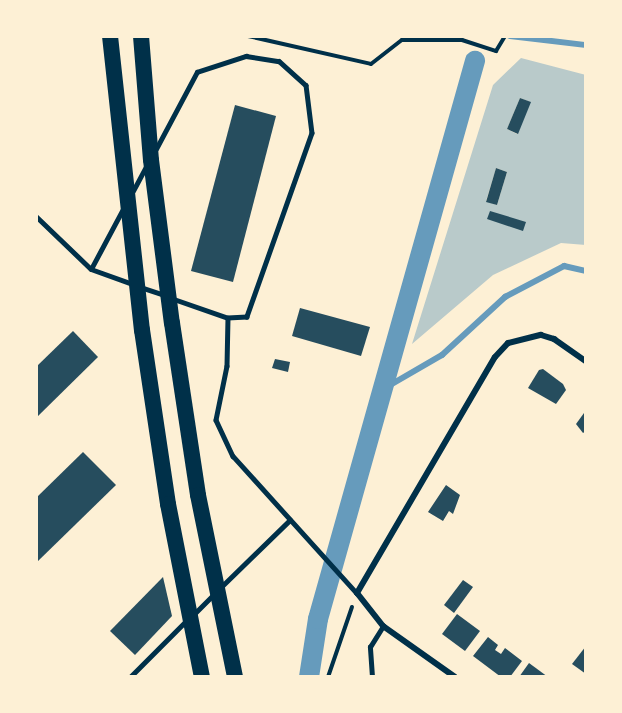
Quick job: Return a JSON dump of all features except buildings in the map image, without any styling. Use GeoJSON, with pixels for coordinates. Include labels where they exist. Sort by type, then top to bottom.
{"type":"FeatureCollection","features":[{"type":"Feature","properties":{"kind":"highway"},"geometry":{"type":"LineString","coordinates":[[110,36],[142,330],[168,504],[202,677]]}},
{"type":"Feature","properties":{"kind":"highway"},"geometry":{"type":"LineString","coordinates":[[141,36],[151,160],[172,323],[198,495],[235,677]]}},
{"type":"Feature","properties":{"kind":"street"},"geometry":{"type":"LineString","coordinates":[[455,677],[383,626],[357,592],[495,357],[508,343],[541,335],[554,339],[586,361]]}},
{"type":"Feature","properties":{"kind":"lane"},"geometry":{"type":"LineString","coordinates":[[36,216],[91,269],[228,318],[247,317],[312,132],[306,85],[279,61],[246,56],[197,72],[91,269]]}},
{"type":"Feature","properties":{"kind":"lane"},"geometry":{"type":"LineString","coordinates":[[228,318],[227,366],[216,420],[233,456],[290,520],[308,535],[357,592]]}},
{"type":"Feature","properties":{"kind":"lane"},"geometry":{"type":"LineString","coordinates":[[130,677],[290,520]]}},
{"type":"Feature","properties":{"kind":"lane"},"geometry":{"type":"LineString","coordinates":[[372,677],[370,647],[383,626]]}},
{"type":"Feature","properties":{"kind":"path"},"geometry":{"type":"LineString","coordinates":[[248,36],[371,64],[402,40],[462,40],[496,51],[505,36]]}},
{"type":"Feature","properties":{"kind":"path"},"geometry":{"type":"LineString","coordinates":[[328,677],[357,592]]}},
{"type":"Feature","properties":{"kind":"shaded area"},"geometry":{"type":"Polygon","coordinates":[[[521,58],[586,75],[586,245],[561,243],[493,275],[412,344],[493,85],[521,58]],[[520,98],[507,129],[517,134],[530,102],[520,98]],[[496,168],[486,201],[497,205],[507,172],[496,168]]]}},
{"type":"Feature","properties":{"kind":"waterway"},"geometry":{"type":"LineString","coordinates":[[510,36],[586,45]]}},
{"type":"Feature","properties":{"kind":"waterway"},"geometry":{"type":"LineString","coordinates":[[309,677],[318,619],[475,61]]}},
{"type":"Feature","properties":{"kind":"waterway"},"geometry":{"type":"LineString","coordinates":[[385,388],[442,355],[505,297],[564,266],[586,271]]}}]}
